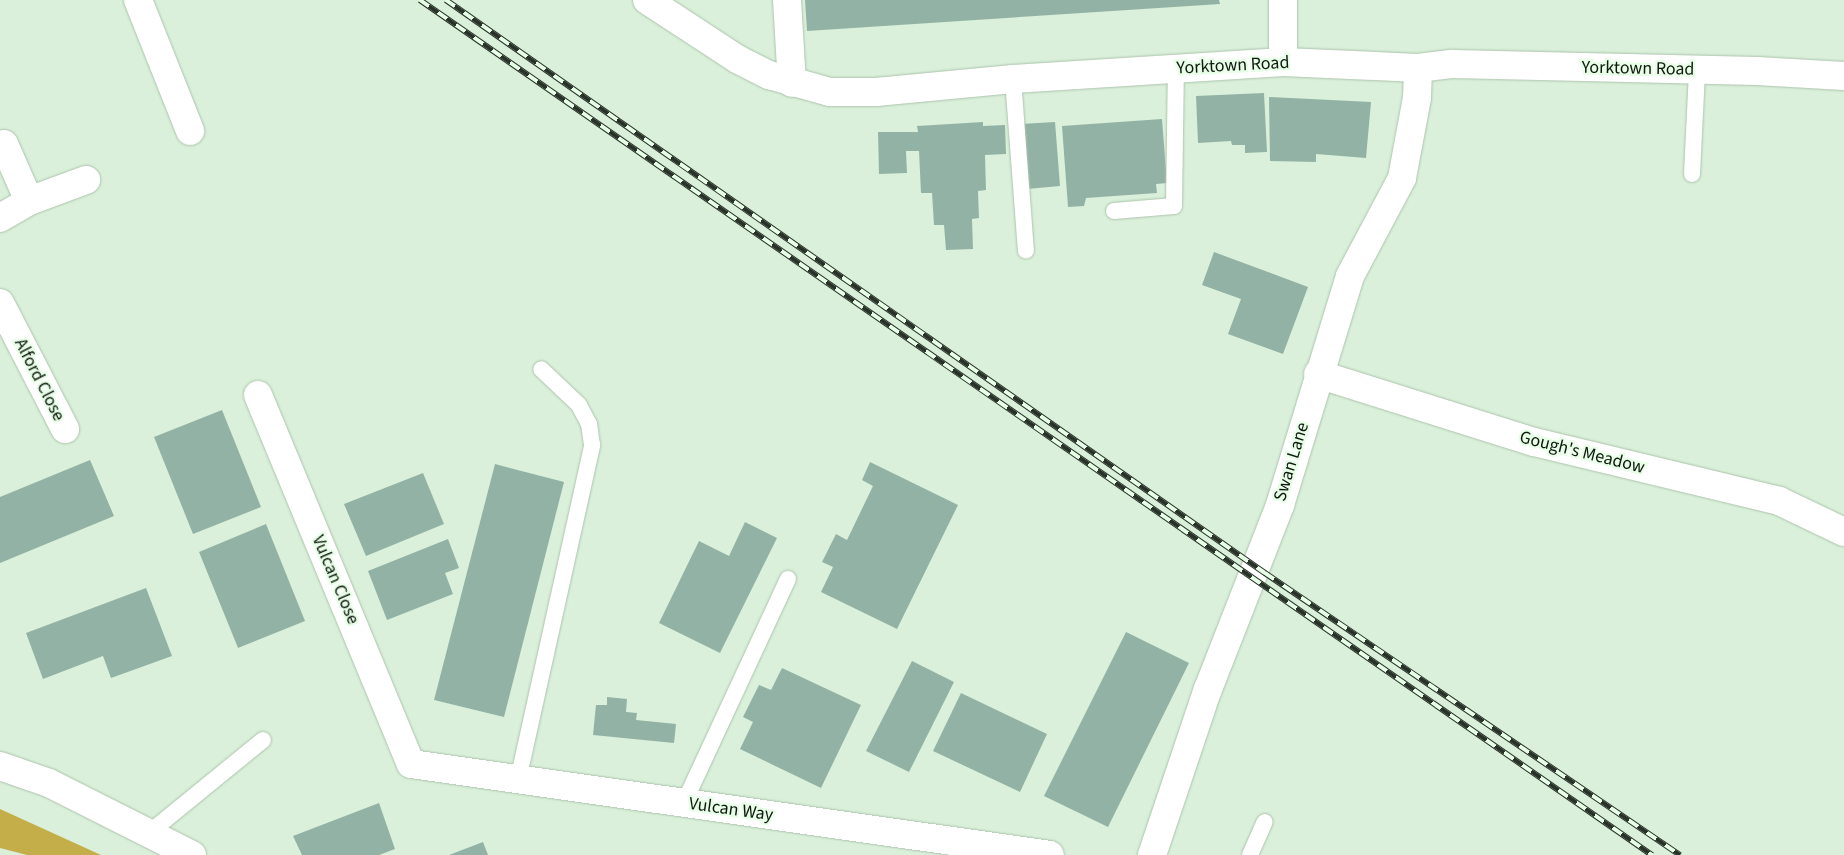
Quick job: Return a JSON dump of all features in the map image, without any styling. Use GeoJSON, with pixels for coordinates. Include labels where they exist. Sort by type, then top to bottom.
{"type":"FeatureCollection","features":[{"type":"Feature","properties":{"kind":"street"},"geometry":{"type":"LineString","coordinates":[[138,0],[190,131]]}},
{"type":"Feature","properties":{"kind":"street","name":"Yorktown Road"},"geometry":{"type":"LineString","coordinates":[[647,0],[683,13],[737,59],[792,83],[830,92],[855,94],[1013,79],[1283,62],[1418,68],[1453,64],[1844,76]]}},
{"type":"Feature","properties":{"kind":"street"},"geometry":{"type":"LineString","coordinates":[[787,0],[792,83]]}},
{"type":"Feature","properties":{"kind":"street"},"geometry":{"type":"LineString","coordinates":[[1283,0],[1283,62]]}},
{"type":"Feature","properties":{"kind":"street","name":"Swan Lane"},"geometry":{"type":"LineString","coordinates":[[1152,855],[1208,690],[1280,505],[1318,374],[1350,276],[1402,178],[1417,98],[1418,68]]}},
{"type":"Feature","properties":{"kind":"street"},"geometry":{"type":"LineString","coordinates":[[4,144],[29,201]]}},
{"type":"Feature","properties":{"kind":"street"},"geometry":{"type":"LineString","coordinates":[[0,218],[29,201],[86,180]]}},
{"type":"Feature","properties":{"kind":"street","name":"Alford Close"},"geometry":{"type":"LineString","coordinates":[[0,303],[65,429]]}},
{"type":"Feature","properties":{"kind":"street","name":"Gough's Meadow"},"geometry":{"type":"LineString","coordinates":[[1318,374],[1534,442],[1779,501],[1844,532]]}},
{"type":"Feature","properties":{"kind":"street","name":"Vulcan Close"},"geometry":{"type":"LineString","coordinates":[[258,395],[411,764]]}},
{"type":"Feature","properties":{"kind":"street","name":"Vulcan Way"},"geometry":{"type":"LineString","coordinates":[[411,764],[1050,855]]}},
{"type":"Feature","properties":{"kind":"street"},"geometry":{"type":"LineString","coordinates":[[0,766],[49,783],[192,855]]}},
{"type":"Feature","properties":{"kind":"lane"},"geometry":{"type":"LineString","coordinates":[[1114,211],[1174,206],[1176,69]]}},
{"type":"Feature","properties":{"kind":"lane"},"geometry":{"type":"LineString","coordinates":[[1692,174],[1697,70]]}},
{"type":"Feature","properties":{"kind":"lane"},"geometry":{"type":"LineString","coordinates":[[1013,79],[1026,251]]}},
{"type":"Feature","properties":{"kind":"lane"},"geometry":{"type":"LineString","coordinates":[[518,780],[592,446],[589,424],[579,405],[541,369]]}},
{"type":"Feature","properties":{"kind":"lane"},"geometry":{"type":"LineString","coordinates":[[684,803],[788,579]]}},
{"type":"Feature","properties":{"kind":"lane"},"geometry":{"type":"LineString","coordinates":[[149,833],[263,740]]}},
{"type":"Feature","properties":{"kind":"lane"},"geometry":{"type":"LineString","coordinates":[[1250,855],[1264,822]]}},
{"type":"Feature","properties":{"kind":"shaded area"},"geometry":{"type":"Polygon","coordinates":[[[0,809],[101,855],[27,855],[0,848],[0,809]]]}},
{"type":"Feature","properties":{"kind":"building"},"geometry":{"type":"Polygon","coordinates":[[[805,0],[1219,0],[1220,4],[807,31],[805,0]]]}},
{"type":"Feature","properties":{"kind":"building"},"geometry":{"type":"Polygon","coordinates":[[[1264,93],[1267,152],[1245,153],[1245,145],[1232,145],[1231,141],[1198,143],[1196,96],[1264,93]]]}},
{"type":"Feature","properties":{"kind":"building"},"geometry":{"type":"Polygon","coordinates":[[[1269,97],[1371,102],[1366,158],[1316,154],[1316,162],[1270,161],[1269,97]]]}},
{"type":"Feature","properties":{"kind":"building"},"geometry":{"type":"Polygon","coordinates":[[[1162,119],[1167,183],[1156,184],[1157,193],[1086,198],[1084,206],[1068,207],[1062,126],[1162,119]]]}},
{"type":"Feature","properties":{"kind":"building"},"geometry":{"type":"Polygon","coordinates":[[[983,122],[983,126],[1005,125],[1006,154],[985,155],[986,190],[978,191],[979,218],[972,219],[973,249],[946,250],[944,225],[934,225],[932,193],[921,193],[919,151],[906,151],[907,173],[879,174],[878,132],[918,132],[917,126],[983,122]]]}},
{"type":"Feature","properties":{"kind":"building"},"geometry":{"type":"Polygon","coordinates":[[[1055,122],[1060,186],[1027,189],[1021,124],[1055,122]]]}},
{"type":"Feature","properties":{"kind":"building"},"geometry":{"type":"Polygon","coordinates":[[[1214,252],[1308,287],[1283,354],[1228,334],[1241,299],[1202,285],[1214,252]]]}},
{"type":"Feature","properties":{"kind":"building"},"geometry":{"type":"Polygon","coordinates":[[[222,410],[261,507],[193,534],[154,437],[222,410]]]}},
{"type":"Feature","properties":{"kind":"building"},"geometry":{"type":"Polygon","coordinates":[[[90,460],[114,516],[0,563],[0,497],[90,460]]]}},
{"type":"Feature","properties":{"kind":"building"},"geometry":{"type":"Polygon","coordinates":[[[870,462],[958,505],[897,629],[821,592],[833,567],[822,562],[836,534],[847,540],[873,486],[862,480],[870,462]]]}},
{"type":"Feature","properties":{"kind":"building"},"geometry":{"type":"Polygon","coordinates":[[[495,464],[564,482],[504,717],[434,700],[495,464]]]}},
{"type":"Feature","properties":{"kind":"building"},"geometry":{"type":"Polygon","coordinates":[[[423,473],[444,524],[366,556],[344,504],[423,473]]]}},
{"type":"Feature","properties":{"kind":"building"},"geometry":{"type":"Polygon","coordinates":[[[745,522],[777,538],[720,653],[659,623],[699,541],[729,556],[745,522]]]}},
{"type":"Feature","properties":{"kind":"building"},"geometry":{"type":"Polygon","coordinates":[[[266,524],[305,621],[238,648],[199,552],[266,524]]]}},
{"type":"Feature","properties":{"kind":"building"},"geometry":{"type":"Polygon","coordinates":[[[448,539],[459,568],[445,573],[453,594],[387,620],[368,571],[448,539]]]}},
{"type":"Feature","properties":{"kind":"building"},"geometry":{"type":"Polygon","coordinates":[[[146,588],[172,656],[111,678],[103,656],[43,679],[26,633],[146,588]]]}},
{"type":"Feature","properties":{"kind":"building"},"geometry":{"type":"Polygon","coordinates":[[[1126,632],[1189,663],[1108,827],[1044,796],[1126,632]]]}},
{"type":"Feature","properties":{"kind":"building"},"geometry":{"type":"Polygon","coordinates":[[[912,661],[954,682],[909,772],[866,751],[912,661]]]}},
{"type":"Feature","properties":{"kind":"building"},"geometry":{"type":"Polygon","coordinates":[[[782,668],[861,705],[821,788],[740,749],[753,722],[743,717],[759,685],[771,690],[782,668]]]}},
{"type":"Feature","properties":{"kind":"building"},"geometry":{"type":"Polygon","coordinates":[[[961,693],[1047,734],[1020,792],[933,751],[961,693]]]}},
{"type":"Feature","properties":{"kind":"building"},"geometry":{"type":"Polygon","coordinates":[[[607,697],[627,699],[626,712],[637,713],[636,720],[676,724],[674,743],[593,735],[596,705],[607,705],[607,697]]]}},
{"type":"Feature","properties":{"kind":"building"},"geometry":{"type":"Polygon","coordinates":[[[379,803],[395,849],[379,855],[302,855],[293,836],[379,803]]]}},
{"type":"Feature","properties":{"kind":"building"},"geometry":{"type":"Polygon","coordinates":[[[483,842],[488,855],[449,855],[483,842]]]}},
{"type":"Feature","properties":{"kind":"railway"},"geometry":{"type":"LineString","coordinates":[[420,0],[1652,855]]}},
{"type":"Feature","properties":{"kind":"railway"},"geometry":{"type":"LineString","coordinates":[[446,0],[1265,573],[1680,855]]}}]}
